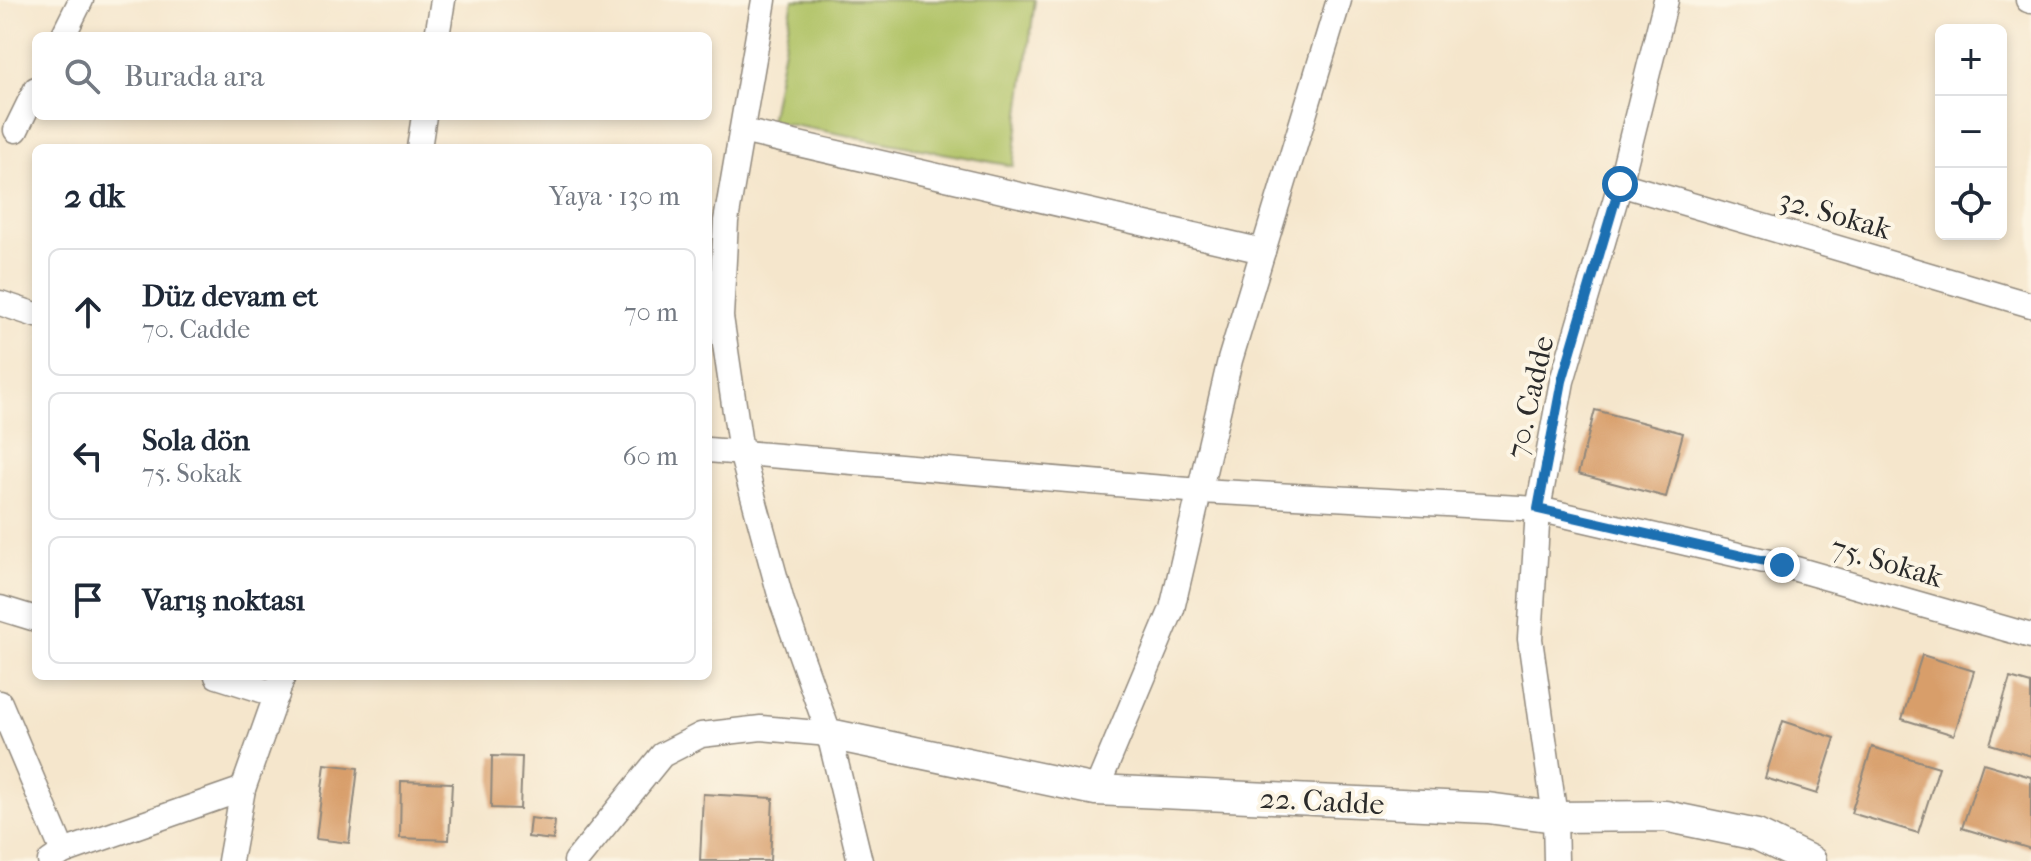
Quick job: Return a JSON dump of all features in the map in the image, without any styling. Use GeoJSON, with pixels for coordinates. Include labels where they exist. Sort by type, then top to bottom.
{"type":"FeatureCollection","features":[{"type":"Feature","properties":{"kind":"street"},"geometry":{"type":"LineString","coordinates":[[65,32],[81,0]]}},
{"type":"Feature","properties":{"kind":"street"},"geometry":{"type":"LineString","coordinates":[[438,32],[443,0]]}},
{"type":"Feature","properties":{"kind":"street"},"geometry":{"type":"LineString","coordinates":[[764,0],[726,221],[721,317],[741,452],[782,602],[829,734],[860,861]]}},
{"type":"Feature","properties":{"kind":"street"},"geometry":{"type":"LineString","coordinates":[[1096,790],[1172,609],[1230,360],[1339,0]]}},
{"type":"Feature","properties":{"kind":"street","name":"70. Cadde"},"geometry":{"type":"LineString","coordinates":[[1556,861],[1555,817],[1530,639],[1538,509],[1562,381],[1620,184],[1666,0]]}},
{"type":"Feature","properties":{"kind":"street"},"geometry":{"type":"LineString","coordinates":[[16,130],[32,97]]}},
{"type":"Feature","properties":{"kind":"street"},"geometry":{"type":"LineString","coordinates":[[420,144],[423,120]]}},
{"type":"Feature","properties":{"kind":"street"},"geometry":{"type":"LineString","coordinates":[[742,131],[1263,251]]}},
{"type":"Feature","properties":{"kind":"street","name":"32. Sokak"},"geometry":{"type":"LineString","coordinates":[[1620,184],[2031,305]]}},
{"type":"Feature","properties":{"kind":"street"},"geometry":{"type":"LineString","coordinates":[[0,303],[32,314]]}},
{"type":"Feature","properties":{"kind":"street","name":"75. Sokak"},"geometry":{"type":"LineString","coordinates":[[712,450],[1200,491],[1538,509],[1782,565],[2031,636]]}},
{"type":"Feature","properties":{"kind":"street"},"geometry":{"type":"LineString","coordinates":[[0,608],[32,618]]}},
{"type":"Feature","properties":{"kind":"street"},"geometry":{"type":"LineString","coordinates":[[230,861],[243,789],[280,685],[245,680]]}},
{"type":"Feature","properties":{"kind":"street"},"geometry":{"type":"LineString","coordinates":[[0,703],[56,857],[243,789]]}},
{"type":"Feature","properties":{"kind":"street"},"geometry":{"type":"LineString","coordinates":[[576,861],[662,755],[701,735],[761,728],[829,734]]}},
{"type":"Feature","properties":{"kind":"street","name":"22. Cadde"},"geometry":{"type":"LineString","coordinates":[[829,734],[1096,790],[1488,808],[1555,817],[1665,816],[1757,835],[1811,861]]}},
{"type":"Feature","properties":{"kind":"green space"},"geometry":{"type":"Polygon","coordinates":[[[793,0],[1035,0],[1013,166],[770,121],[793,0]]]}},
{"type":"Feature","properties":{"kind":"building"},"geometry":{"type":"Polygon","coordinates":[[[1595,410],[1683,433],[1666,497],[1578,474],[1595,410]]]}},
{"type":"Feature","properties":{"kind":"building"},"geometry":{"type":"Polygon","coordinates":[[[1922,655],[1974,671],[1954,735],[1902,719],[1922,655]]]}},
{"type":"Feature","properties":{"kind":"building"},"geometry":{"type":"Polygon","coordinates":[[[2010,678],[2031,684],[2031,756],[1990,744],[2010,678]]]}},
{"type":"Feature","properties":{"kind":"building"},"geometry":{"type":"Polygon","coordinates":[[[1783,721],[1835,738],[1817,794],[1765,778],[1783,721]]]}},
{"type":"Feature","properties":{"kind":"building"},"geometry":{"type":"Polygon","coordinates":[[[1872,747],[1939,767],[1918,833],[1851,813],[1872,747]]]}},
{"type":"Feature","properties":{"kind":"building"},"geometry":{"type":"Polygon","coordinates":[[[492,756],[522,757],[520,809],[491,808],[492,756]]]}},
{"type":"Feature","properties":{"kind":"building"},"geometry":{"type":"Polygon","coordinates":[[[1983,763],[2031,777],[2031,849],[1962,828],[1983,763]]]}},
{"type":"Feature","properties":{"kind":"building"},"geometry":{"type":"Polygon","coordinates":[[[325,764],[358,768],[349,843],[316,839],[325,764]]]}},
{"type":"Feature","properties":{"kind":"building"},"geometry":{"type":"Polygon","coordinates":[[[401,781],[452,783],[449,840],[400,838],[401,781]]]}},
{"type":"Feature","properties":{"kind":"building"},"geometry":{"type":"Polygon","coordinates":[[[703,794],[773,798],[770,861],[700,861],[703,794]]]}},
{"type":"Feature","properties":{"kind":"building"},"geometry":{"type":"Polygon","coordinates":[[[530,818],[555,821],[553,840],[528,837],[530,818]]]}},
{"type":"Feature","properties":{"kind":"route"},"geometry":{"type":"LineString","coordinates":[[1620,184],[1562,381],[1538,509],[1782,565]]}}]}
